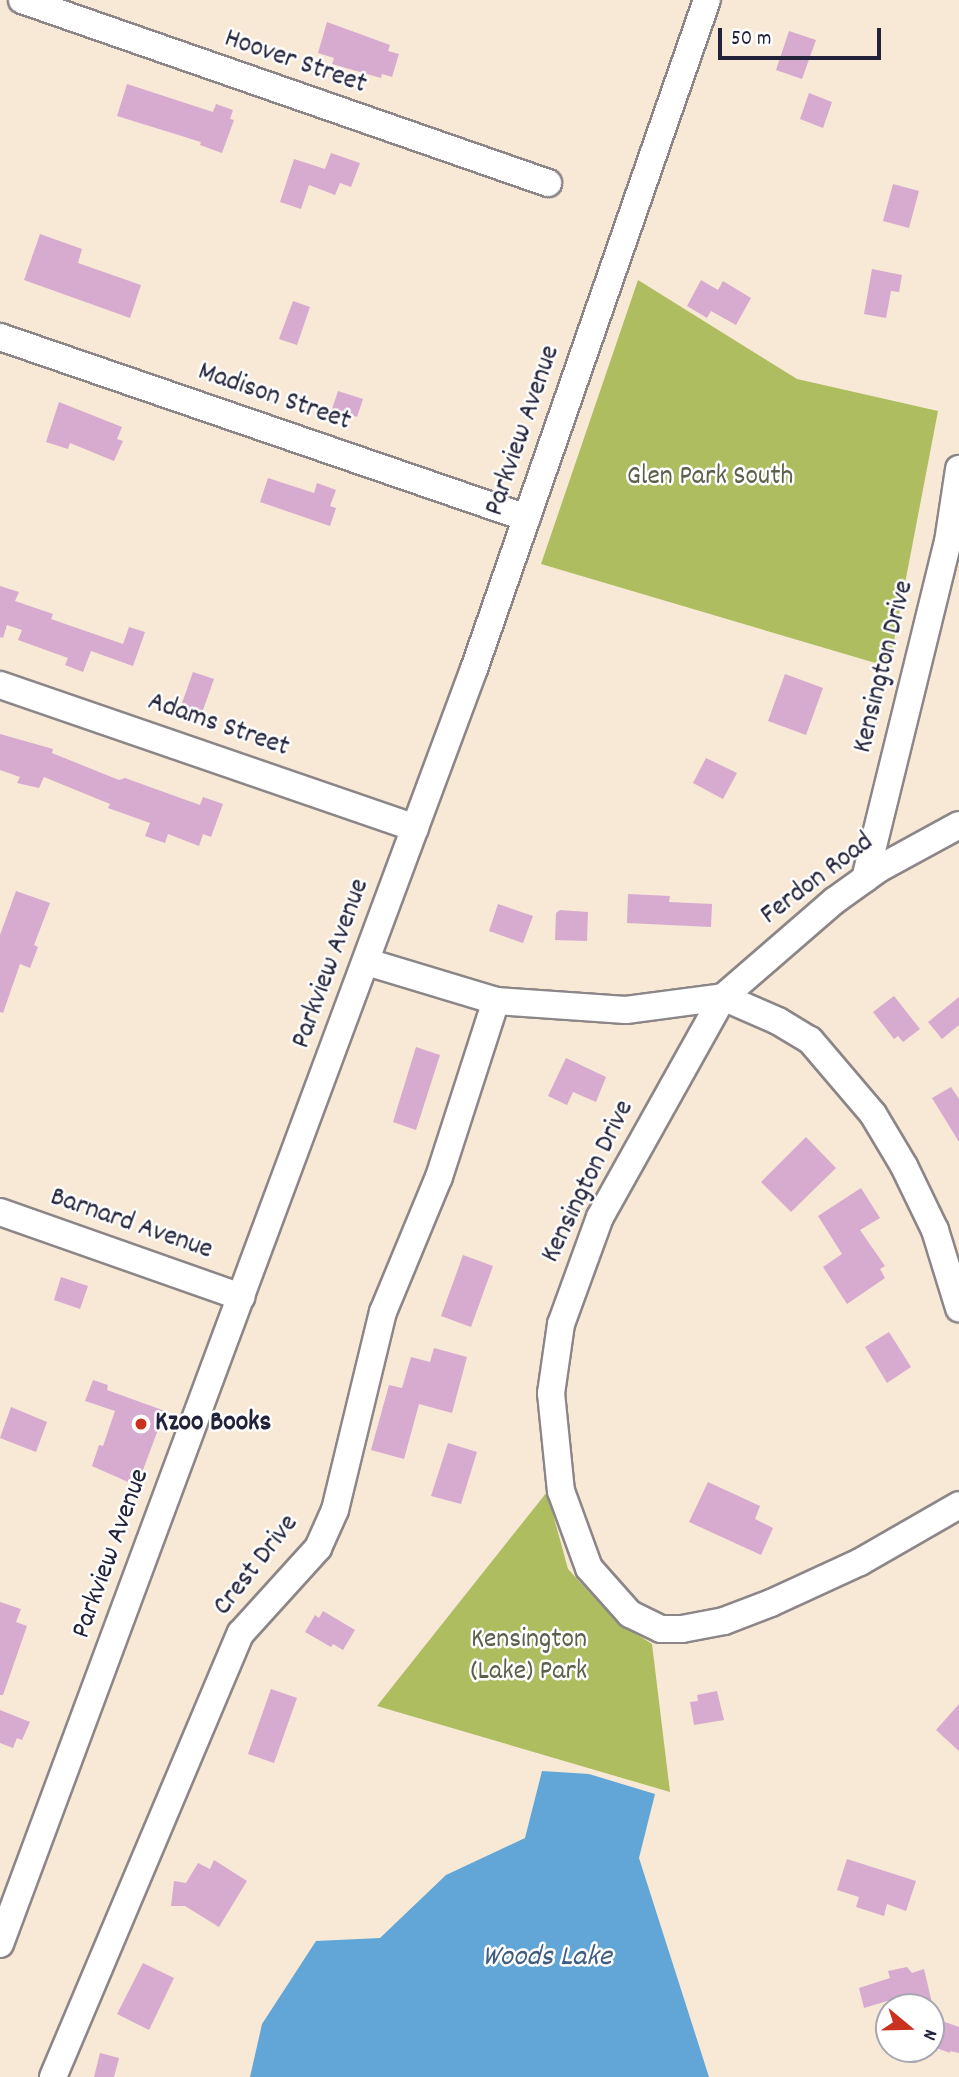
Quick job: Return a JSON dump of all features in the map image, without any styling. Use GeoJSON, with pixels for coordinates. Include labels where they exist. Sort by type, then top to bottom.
{"type":"FeatureCollection","features":[{"type":"Feature","properties":{"kind":"street","name":"Hoover Street"},"geometry":{"type":"LineString","coordinates":[[22,0],[548,183]]}},
{"type":"Feature","properties":{"kind":"street","name":"Parkview Avenue"},"geometry":{"type":"LineString","coordinates":[[0,1944],[367,962],[527,518],[707,0]]}},
{"type":"Feature","properties":{"kind":"street","name":"Madison Street"},"geometry":{"type":"LineString","coordinates":[[0,337],[527,518]]}},
{"type":"Feature","properties":{"kind":"street","name":"Kensington Drive"},"geometry":{"type":"LineString","coordinates":[[865,879],[948,542],[959,469]]}},
{"type":"Feature","properties":{"kind":"street","name":"Adams Street"},"geometry":{"type":"LineString","coordinates":[[0,685],[415,828]]}},
{"type":"Feature","properties":{"kind":"street","name":"Ferdon Road"},"geometry":{"type":"LineString","coordinates":[[723,997],[834,901],[865,879],[959,825]]}},
{"type":"Feature","properties":{"kind":"street"},"geometry":{"type":"LineString","coordinates":[[367,962],[496,1001],[626,1010],[723,997],[778,1021],[810,1040],[873,1114],[904,1166],[936,1230],[959,1308]]}},
{"type":"Feature","properties":{"kind":"street","name":"Kensington Drive"},"geometry":{"type":"LineString","coordinates":[[723,997],[600,1217],[561,1324],[551,1393],[554,1447],[561,1491],[589,1568],[630,1615],[661,1629],[682,1629],[724,1621],[771,1603],[872,1556],[959,1505]]}},
{"type":"Feature","properties":{"kind":"street","name":"Crest Drive"},"geometry":{"type":"LineString","coordinates":[[53,2077],[241,1633],[318,1548],[335,1510],[383,1312],[439,1177],[496,1001]]}},
{"type":"Feature","properties":{"kind":"street","name":"Barnard Avenue"},"geometry":{"type":"LineString","coordinates":[[0,1212],[241,1297]]}},
{"type":"Feature","properties":{"kind":"green space","name":"Glen Park South"},"geometry":{"type":"Polygon","coordinates":[[[638,280],[797,379],[938,411],[889,667],[541,564],[638,280]]]}},
{"type":"Feature","properties":{"kind":"green space","name":"Kensington (Lake) Park"},"geometry":{"type":"Polygon","coordinates":[[[547,1492],[568,1569],[615,1620],[652,1644],[670,1792],[377,1706],[547,1492]]]}},
{"type":"Feature","properties":{"kind":"water","name":"Woods Lake"},"geometry":{"type":"Polygon","coordinates":[[[542,1771],[589,1774],[655,1794],[639,1858],[709,2077],[250,2077],[262,2024],[316,1941],[380,1938],[446,1875],[525,1838],[542,1771]]]}},
{"type":"Feature","properties":{"kind":"building"},"geometry":{"type":"Polygon","coordinates":[[[327,22],[390,45],[388,51],[399,54],[392,77],[382,74],[381,78],[332,64],[334,58],[318,53],[327,22]]]}},
{"type":"Feature","properties":{"kind":"building"},"geometry":{"type":"Polygon","coordinates":[[[789,31],[816,40],[802,79],[776,70],[789,31]]]}},
{"type":"Feature","properties":{"kind":"building"},"geometry":{"type":"Polygon","coordinates":[[[127,84],[213,112],[216,104],[233,110],[230,119],[234,120],[222,153],[200,145],[201,142],[117,116],[127,84]]]}},
{"type":"Feature","properties":{"kind":"building"},"geometry":{"type":"Polygon","coordinates":[[[809,93],[832,102],[823,128],[800,119],[809,93]]]}},
{"type":"Feature","properties":{"kind":"building"},"geometry":{"type":"Polygon","coordinates":[[[331,153],[360,163],[351,187],[340,183],[335,195],[309,185],[301,209],[280,202],[294,159],[325,169],[331,153]]]}},
{"type":"Feature","properties":{"kind":"building"},"geometry":{"type":"Polygon","coordinates":[[[893,184],[919,191],[909,228],[883,221],[893,184]]]}},
{"type":"Feature","properties":{"kind":"building"},"geometry":{"type":"Polygon","coordinates":[[[40,234],[82,249],[78,263],[141,285],[130,318],[24,280],[40,234]]]}},
{"type":"Feature","properties":{"kind":"building"},"geometry":{"type":"Polygon","coordinates":[[[872,269],[902,275],[899,292],[891,291],[886,318],[864,314],[872,269]]]}},
{"type":"Feature","properties":{"kind":"building"},"geometry":{"type":"Polygon","coordinates":[[[701,280],[718,290],[723,281],[751,298],[736,325],[711,311],[707,318],[687,306],[701,280]]]}},
{"type":"Feature","properties":{"kind":"building"},"geometry":{"type":"Polygon","coordinates":[[[293,301],[310,307],[297,345],[279,339],[293,301]]]}},
{"type":"Feature","properties":{"kind":"building"},"geometry":{"type":"Polygon","coordinates":[[[338,391],[363,399],[357,417],[349,414],[346,421],[330,415],[338,391]]]}},
{"type":"Feature","properties":{"kind":"building"},"geometry":{"type":"Polygon","coordinates":[[[59,402],[122,427],[117,439],[123,441],[114,461],[70,443],[68,449],[46,442],[59,402]]]}},
{"type":"Feature","properties":{"kind":"building"},"geometry":{"type":"Polygon","coordinates":[[[268,478],[314,493],[317,483],[336,490],[330,506],[336,508],[330,526],[260,502],[268,478]]]}},
{"type":"Feature","properties":{"kind":"building"},"geometry":{"type":"Polygon","coordinates":[[[0,586],[19,592],[15,601],[53,614],[51,619],[123,644],[129,627],[145,632],[133,666],[91,651],[83,672],[65,665],[68,658],[18,640],[22,630],[7,625],[3,638],[0,637],[0,586]]]}},
{"type":"Feature","properties":{"kind":"building"},"geometry":{"type":"Polygon","coordinates":[[[193,672],[214,679],[202,713],[181,706],[193,672]]]}},
{"type":"Feature","properties":{"kind":"building"},"geometry":{"type":"Polygon","coordinates":[[[785,674],[823,688],[806,735],[768,721],[785,674]]]}},
{"type":"Feature","properties":{"kind":"building"},"geometry":{"type":"Polygon","coordinates":[[[0,734],[53,749],[52,753],[119,780],[125,778],[200,805],[203,797],[223,804],[211,837],[203,834],[199,846],[168,834],[165,843],[145,836],[150,823],[108,808],[110,804],[44,777],[39,788],[17,783],[20,777],[0,770],[0,734]]]}},
{"type":"Feature","properties":{"kind":"building"},"geometry":{"type":"Polygon","coordinates":[[[706,758],[737,773],[723,799],[693,783],[706,758]]]}},
{"type":"Feature","properties":{"kind":"building"},"geometry":{"type":"Polygon","coordinates":[[[16,891],[50,903],[34,945],[38,947],[30,968],[20,964],[3,1013],[0,1012],[0,935],[16,891]]]}},
{"type":"Feature","properties":{"kind":"building"},"geometry":{"type":"Polygon","coordinates":[[[628,894],[670,896],[669,902],[712,904],[711,927],[627,923],[628,894]]]}},
{"type":"Feature","properties":{"kind":"building"},"geometry":{"type":"Polygon","coordinates":[[[498,904],[533,916],[523,943],[489,931],[498,904]]]}},
{"type":"Feature","properties":{"kind":"building"},"geometry":{"type":"Polygon","coordinates":[[[560,910],[588,912],[587,941],[555,940],[556,913],[560,910]]]}},
{"type":"Feature","properties":{"kind":"building"},"geometry":{"type":"Polygon","coordinates":[[[894,996],[920,1029],[903,1042],[898,1036],[894,1039],[873,1012],[894,996]]]}},
{"type":"Feature","properties":{"kind":"building"},"geometry":{"type":"Polygon","coordinates":[[[959,997],[959,1025],[942,1039],[928,1022],[959,997]]]}},
{"type":"Feature","properties":{"kind":"building"},"geometry":{"type":"Polygon","coordinates":[[[416,1047],[440,1055],[416,1130],[393,1122],[416,1047]]]}},
{"type":"Feature","properties":{"kind":"building"},"geometry":{"type":"Polygon","coordinates":[[[566,1058],[606,1077],[596,1102],[573,1092],[567,1105],[548,1096],[566,1058]]]}},
{"type":"Feature","properties":{"kind":"building"},"geometry":{"type":"Polygon","coordinates":[[[951,1087],[959,1099],[959,1142],[932,1098],[951,1087]]]}},
{"type":"Feature","properties":{"kind":"building"},"geometry":{"type":"Polygon","coordinates":[[[806,1137],[836,1168],[791,1212],[761,1182],[806,1137]]]}},
{"type":"Feature","properties":{"kind":"building"},"geometry":{"type":"Polygon","coordinates":[[[861,1188],[880,1218],[860,1230],[885,1266],[880,1269],[885,1278],[847,1304],[823,1267],[842,1254],[818,1216],[861,1188]]]}},
{"type":"Feature","properties":{"kind":"building"},"geometry":{"type":"Polygon","coordinates":[[[463,1255],[493,1266],[471,1327],[441,1316],[463,1255]]]}},
{"type":"Feature","properties":{"kind":"building"},"geometry":{"type":"Polygon","coordinates":[[[61,1277],[88,1286],[80,1309],[54,1300],[61,1277]]]}},
{"type":"Feature","properties":{"kind":"building"},"geometry":{"type":"Polygon","coordinates":[[[889,1332],[911,1367],[887,1383],[865,1347],[889,1332]]]}},
{"type":"Feature","properties":{"kind":"building"},"geometry":{"type":"Polygon","coordinates":[[[434,1348],[467,1357],[452,1413],[419,1404],[404,1459],[371,1450],[389,1385],[402,1388],[411,1357],[430,1362],[434,1348]]]}},
{"type":"Feature","properties":{"kind":"building"},"geometry":{"type":"Polygon","coordinates":[[[93,1380],[108,1385],[107,1390],[165,1411],[137,1486],[92,1466],[99,1445],[103,1446],[115,1411],[85,1401],[93,1380]]]}},
{"type":"Feature","properties":{"kind":"building"},"geometry":{"type":"Polygon","coordinates":[[[11,1407],[47,1422],[36,1452],[0,1438],[11,1407]]]}},
{"type":"Feature","properties":{"kind":"building"},"geometry":{"type":"Polygon","coordinates":[[[448,1443],[477,1452],[461,1504],[431,1496],[448,1443]]]}},
{"type":"Feature","properties":{"kind":"building"},"geometry":{"type":"Polygon","coordinates":[[[708,1482],[760,1506],[755,1519],[773,1528],[761,1555],[689,1522],[708,1482]]]}},
{"type":"Feature","properties":{"kind":"building"},"geometry":{"type":"Polygon","coordinates":[[[0,1602],[21,1609],[16,1622],[27,1626],[3,1695],[0,1695],[0,1602]]]}},
{"type":"Feature","properties":{"kind":"building"},"geometry":{"type":"Polygon","coordinates":[[[323,1611],[355,1630],[343,1650],[333,1644],[331,1647],[305,1632],[315,1615],[319,1618],[323,1611]]]}},
{"type":"Feature","properties":{"kind":"building"},"geometry":{"type":"Polygon","coordinates":[[[271,1689],[297,1698],[274,1763],[248,1754],[271,1689]]]}},
{"type":"Feature","properties":{"kind":"building"},"geometry":{"type":"Polygon","coordinates":[[[717,1691],[724,1720],[694,1725],[690,1702],[698,1701],[697,1695],[717,1691]]]}},
{"type":"Feature","properties":{"kind":"building"},"geometry":{"type":"Polygon","coordinates":[[[959,1704],[959,1751],[936,1730],[959,1704]]]}},
{"type":"Feature","properties":{"kind":"building"},"geometry":{"type":"Polygon","coordinates":[[[0,1710],[30,1722],[22,1740],[17,1738],[13,1748],[0,1743],[0,1710]]]}},
{"type":"Feature","properties":{"kind":"building"},"geometry":{"type":"Polygon","coordinates":[[[847,1859],[916,1881],[906,1911],[887,1904],[884,1916],[856,1907],[859,1897],[837,1890],[847,1859]]]}},
{"type":"Feature","properties":{"kind":"building"},"geometry":{"type":"Polygon","coordinates":[[[214,1860],[247,1881],[219,1927],[185,1906],[171,1906],[174,1881],[186,1883],[198,1863],[210,1869],[214,1860]]]}},
{"type":"Feature","properties":{"kind":"building"},"geometry":{"type":"Polygon","coordinates":[[[143,1963],[174,1978],[149,2030],[117,2014],[143,1963]]]}},
{"type":"Feature","properties":{"kind":"building"},"geometry":{"type":"Polygon","coordinates":[[[907,1967],[912,1973],[924,1969],[930,1993],[875,1993],[875,2005],[864,2008],[859,1988],[890,1978],[888,1971],[907,1967]]]}},
{"type":"Feature","properties":{"kind":"building"},"geometry":{"type":"Polygon","coordinates":[[[945,2022],[959,2027],[959,2053],[945,2051],[945,2022]]]}},
{"type":"Feature","properties":{"kind":"building"},"geometry":{"type":"Polygon","coordinates":[[[100,2053],[119,2058],[114,2077],[94,2077],[100,2053]]]}},
{"type":"Feature","properties":{"kind":"place","name":"Kzoo Books"},"geometry":{"type":"Point","coordinates":[141,1424]}}]}
